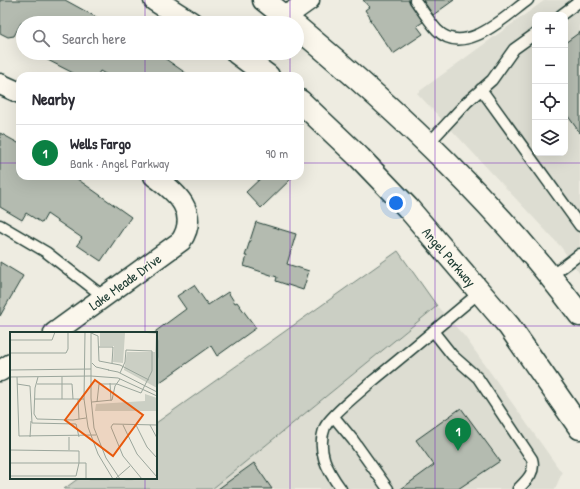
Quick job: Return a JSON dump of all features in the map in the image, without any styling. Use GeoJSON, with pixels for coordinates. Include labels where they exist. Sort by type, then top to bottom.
{"type":"FeatureCollection","features":[{"type":"Feature","properties":{"kind":"main road"},"geometry":{"type":"LineString","coordinates":[[155,0],[180,16]]}},
{"type":"Feature","properties":{"kind":"main road"},"geometry":{"type":"LineString","coordinates":[[264,0],[282,16]]}},
{"type":"Feature","properties":{"kind":"main road"},"geometry":{"type":"LineString","coordinates":[[304,34],[357,77],[471,187],[551,276],[580,315]]}},
{"type":"Feature","properties":{"kind":"main road","name":"Angel Parkway"},"geometry":{"type":"LineString","coordinates":[[304,105],[360,158],[408,208],[480,292],[509,326],[580,428]]}},
{"type":"Feature","properties":{"kind":"street"},"geometry":{"type":"LineString","coordinates":[[296,16],[309,0]]}},
{"type":"Feature","properties":{"kind":"street"},"geometry":{"type":"LineString","coordinates":[[0,84],[16,91]]}},
{"type":"Feature","properties":{"kind":"street","name":"Lake Meade Drive"},"geometry":{"type":"LineString","coordinates":[[55,332],[182,241],[189,225],[189,217],[182,202],[158,180]]}},
{"type":"Feature","properties":{"kind":"street"},"geometry":{"type":"LineString","coordinates":[[0,372],[10,365]]}},
{"type":"Feature","properties":{"kind":"lane"},"geometry":{"type":"LineString","coordinates":[[415,0],[438,31],[448,37],[460,39],[473,38],[482,34],[528,0]]}},
{"type":"Feature","properties":{"kind":"lane"},"geometry":{"type":"LineString","coordinates":[[565,12],[580,2]]}},
{"type":"Feature","properties":{"kind":"lane"},"geometry":{"type":"LineString","coordinates":[[428,144],[481,89],[492,80],[514,49],[532,36]]}},
{"type":"Feature","properties":{"kind":"lane"},"geometry":{"type":"LineString","coordinates":[[481,89],[580,226]]}},
{"type":"Feature","properties":{"kind":"lane"},"geometry":{"type":"LineString","coordinates":[[0,225],[46,252],[104,297]]}},
{"type":"Feature","properties":{"kind":"lane"},"geometry":{"type":"LineString","coordinates":[[551,276],[580,254]]}},
{"type":"Feature","properties":{"kind":"lane"},"geometry":{"type":"LineString","coordinates":[[341,489],[328,470],[323,457],[321,445],[326,426],[348,402],[480,292]]}},
{"type":"Feature","properties":{"kind":"lane"},"geometry":{"type":"LineString","coordinates":[[433,331],[452,355],[478,378],[532,458],[534,464],[532,472],[518,489]]}},
{"type":"Feature","properties":{"kind":"lane"},"geometry":{"type":"LineString","coordinates":[[334,417],[353,440],[388,489]]}},
{"type":"Feature","properties":{"kind":"shaded area"},"geometry":{"type":"Polygon","coordinates":[[[545,0],[580,0],[580,274],[561,247],[417,93],[545,0]]]}},
{"type":"Feature","properties":{"kind":"shaded area"},"geometry":{"type":"Polygon","coordinates":[[[398,251],[437,306],[212,489],[64,489],[78,479],[157,479],[157,422],[398,251]]]}},
{"type":"Feature","properties":{"kind":"shaded area"},"geometry":{"type":"Polygon","coordinates":[[[437,306],[465,337],[562,473],[555,489],[212,489],[437,306]]]}},
{"type":"Feature","properties":{"kind":"building"},"geometry":{"type":"Polygon","coordinates":[[[0,0],[65,0],[94,16],[16,16],[16,32],[14,36],[8,37],[0,33],[0,0]]]}},
{"type":"Feature","properties":{"kind":"building"},"geometry":{"type":"Polygon","coordinates":[[[363,0],[409,0],[423,22],[417,26],[423,34],[393,54],[370,20],[371,19],[365,10],[369,7],[363,0]]]}},
{"type":"Feature","properties":{"kind":"building"},"geometry":{"type":"Polygon","coordinates":[[[423,0],[454,0],[433,15],[423,0]]]}},
{"type":"Feature","properties":{"kind":"building"},"geometry":{"type":"Polygon","coordinates":[[[580,32],[580,133],[568,116],[568,41],[580,32]]]}},
{"type":"Feature","properties":{"kind":"building"},"geometry":{"type":"Polygon","coordinates":[[[48,60],[167,60],[184,72],[100,71],[71,72],[48,60]]]}},
{"type":"Feature","properties":{"kind":"building"},"geometry":{"type":"Polygon","coordinates":[[[0,133],[16,142],[16,180],[79,180],[131,217],[101,261],[77,245],[82,238],[47,214],[42,223],[26,213],[22,220],[0,207],[0,133]]]}},
{"type":"Feature","properties":{"kind":"building"},"geometry":{"type":"Polygon","coordinates":[[[259,180],[290,180],[261,208],[246,192],[259,180]]]}},
{"type":"Feature","properties":{"kind":"building"},"geometry":{"type":"Polygon","coordinates":[[[256,222],[296,234],[287,264],[309,271],[303,290],[276,281],[277,277],[244,266],[247,256],[245,256],[256,222]]]}},
{"type":"Feature","properties":{"kind":"building"},"geometry":{"type":"Polygon","coordinates":[[[0,262],[23,276],[0,316],[0,262]]]}},
{"type":"Feature","properties":{"kind":"building"},"geometry":{"type":"Polygon","coordinates":[[[194,285],[208,305],[228,292],[235,303],[237,302],[256,328],[217,356],[211,346],[157,384],[156,331],[186,309],[177,296],[194,285]]]}},
{"type":"Feature","properties":{"kind":"building"},"geometry":{"type":"Polygon","coordinates":[[[461,408],[500,461],[458,489],[401,489],[434,465],[416,440],[461,408]]]}},
{"type":"Feature","properties":{"kind":"building"},"geometry":{"type":"Polygon","coordinates":[[[254,463],[272,489],[218,489],[254,463]]]}},
{"type":"Feature","properties":{"kind":"place","name":"Wells Fargo"},"geometry":{"type":"Point","coordinates":[458,451]}}]}
